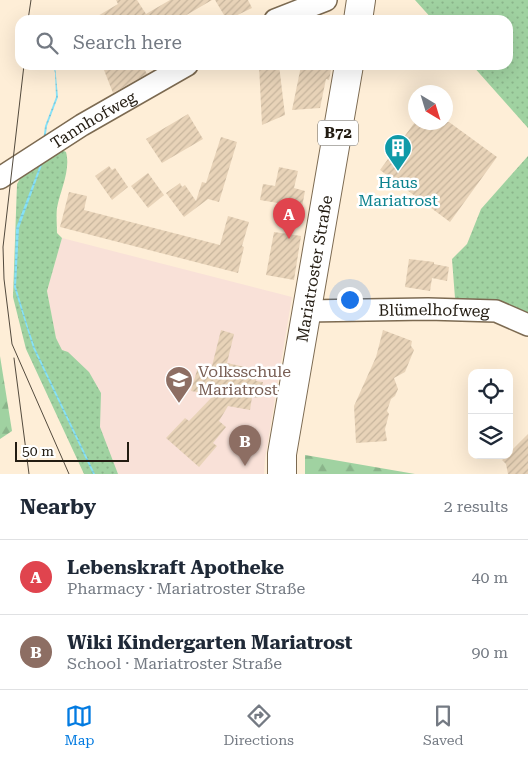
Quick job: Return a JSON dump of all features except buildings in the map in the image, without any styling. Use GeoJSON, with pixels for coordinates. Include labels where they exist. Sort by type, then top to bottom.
{"type":"FeatureCollection","features":[{"type":"Feature","properties":{"kind":"main road"},"geometry":{"type":"LineString","coordinates":[[359,15],[362,0]]}},
{"type":"Feature","properties":{"kind":"main road","name":"Mariatroster Straße"},"geometry":{"type":"LineString","coordinates":[[282,474],[282,454],[349,70]]}},
{"type":"Feature","properties":{"kind":"street"},"geometry":{"type":"LineString","coordinates":[[288,15],[326,0]]}},
{"type":"Feature","properties":{"kind":"street","name":"Tannhofweg"},"geometry":{"type":"LineString","coordinates":[[0,178],[82,125],[179,70]]}},
{"type":"Feature","properties":{"kind":"street","name":"Blümelhofweg"},"geometry":{"type":"LineString","coordinates":[[306,311],[428,309],[496,311],[528,325]]}},
{"type":"Feature","properties":{"kind":"shaded area","name":"Volksschule Mariatrost"},"geometry":{"type":"Polygon","coordinates":[[[62,238],[292,297],[264,474],[113,474],[56,338],[47,291],[62,238]]]}},
{"type":"Feature","properties":{"kind":"green space"},"geometry":{"type":"Polygon","coordinates":[[[415,0],[528,0],[528,128],[476,70],[513,70],[513,15],[428,15],[415,0]]]}},
{"type":"Feature","properties":{"kind":"green space"},"geometry":{"type":"Polygon","coordinates":[[[58,148],[66,152],[67,159],[66,173],[57,211],[57,233],[62,238],[47,291],[56,338],[62,350],[68,352],[89,372],[101,393],[100,427],[118,474],[84,474],[26,349],[13,297],[17,184],[28,165],[58,148]]]}},
{"type":"Feature","properties":{"kind":"green space"},"geometry":{"type":"Polygon","coordinates":[[[528,156],[528,325],[456,311],[452,259],[467,244],[481,209],[528,156]]]}},
{"type":"Feature","properties":{"kind":"green space"},"geometry":{"type":"Polygon","coordinates":[[[0,356],[12,431],[0,439],[0,356]]]}},
{"type":"Feature","properties":{"kind":"green space"},"geometry":{"type":"Polygon","coordinates":[[[305,455],[415,474],[305,474],[305,455]]]}},
{"type":"Feature","properties":{"kind":"water"},"geometry":{"type":"Polygon","coordinates":[[[54,70],[55,70],[58,97],[47,126],[42,165],[19,228],[16,287],[35,348],[95,474],[93,474],[33,348],[14,287],[16,228],[40,165],[45,126],[56,97],[54,70]]]}},
{"type":"Feature","properties":{"kind":"tram line"},"geometry":{"type":"LineString","coordinates":[[29,15],[31,0]]}},
{"type":"Feature","properties":{"kind":"tram line"},"geometry":{"type":"LineString","coordinates":[[23,70],[3,247],[4,279],[12,344],[69,474]]}},
{"type":"Feature","properties":{"kind":"tram line"},"geometry":{"type":"LineString","coordinates":[[14,358],[29,474]]}},
{"type":"Feature","properties":{"kind":"place","name":"Haus Mariatrost"},"geometry":{"type":"Point","coordinates":[398,172]}},
{"type":"Feature","properties":{"kind":"place","name":"Lebenskraft Apotheke"},"geometry":{"type":"Point","coordinates":[289,239]}},
{"type":"Feature","properties":{"kind":"place","name":"Volksschule Mariatrost"},"geometry":{"type":"Point","coordinates":[179,404]}},
{"type":"Feature","properties":{"kind":"place","name":"Wiki Kindergarten Mariatrost"},"geometry":{"type":"Point","coordinates":[245,466]}}]}
